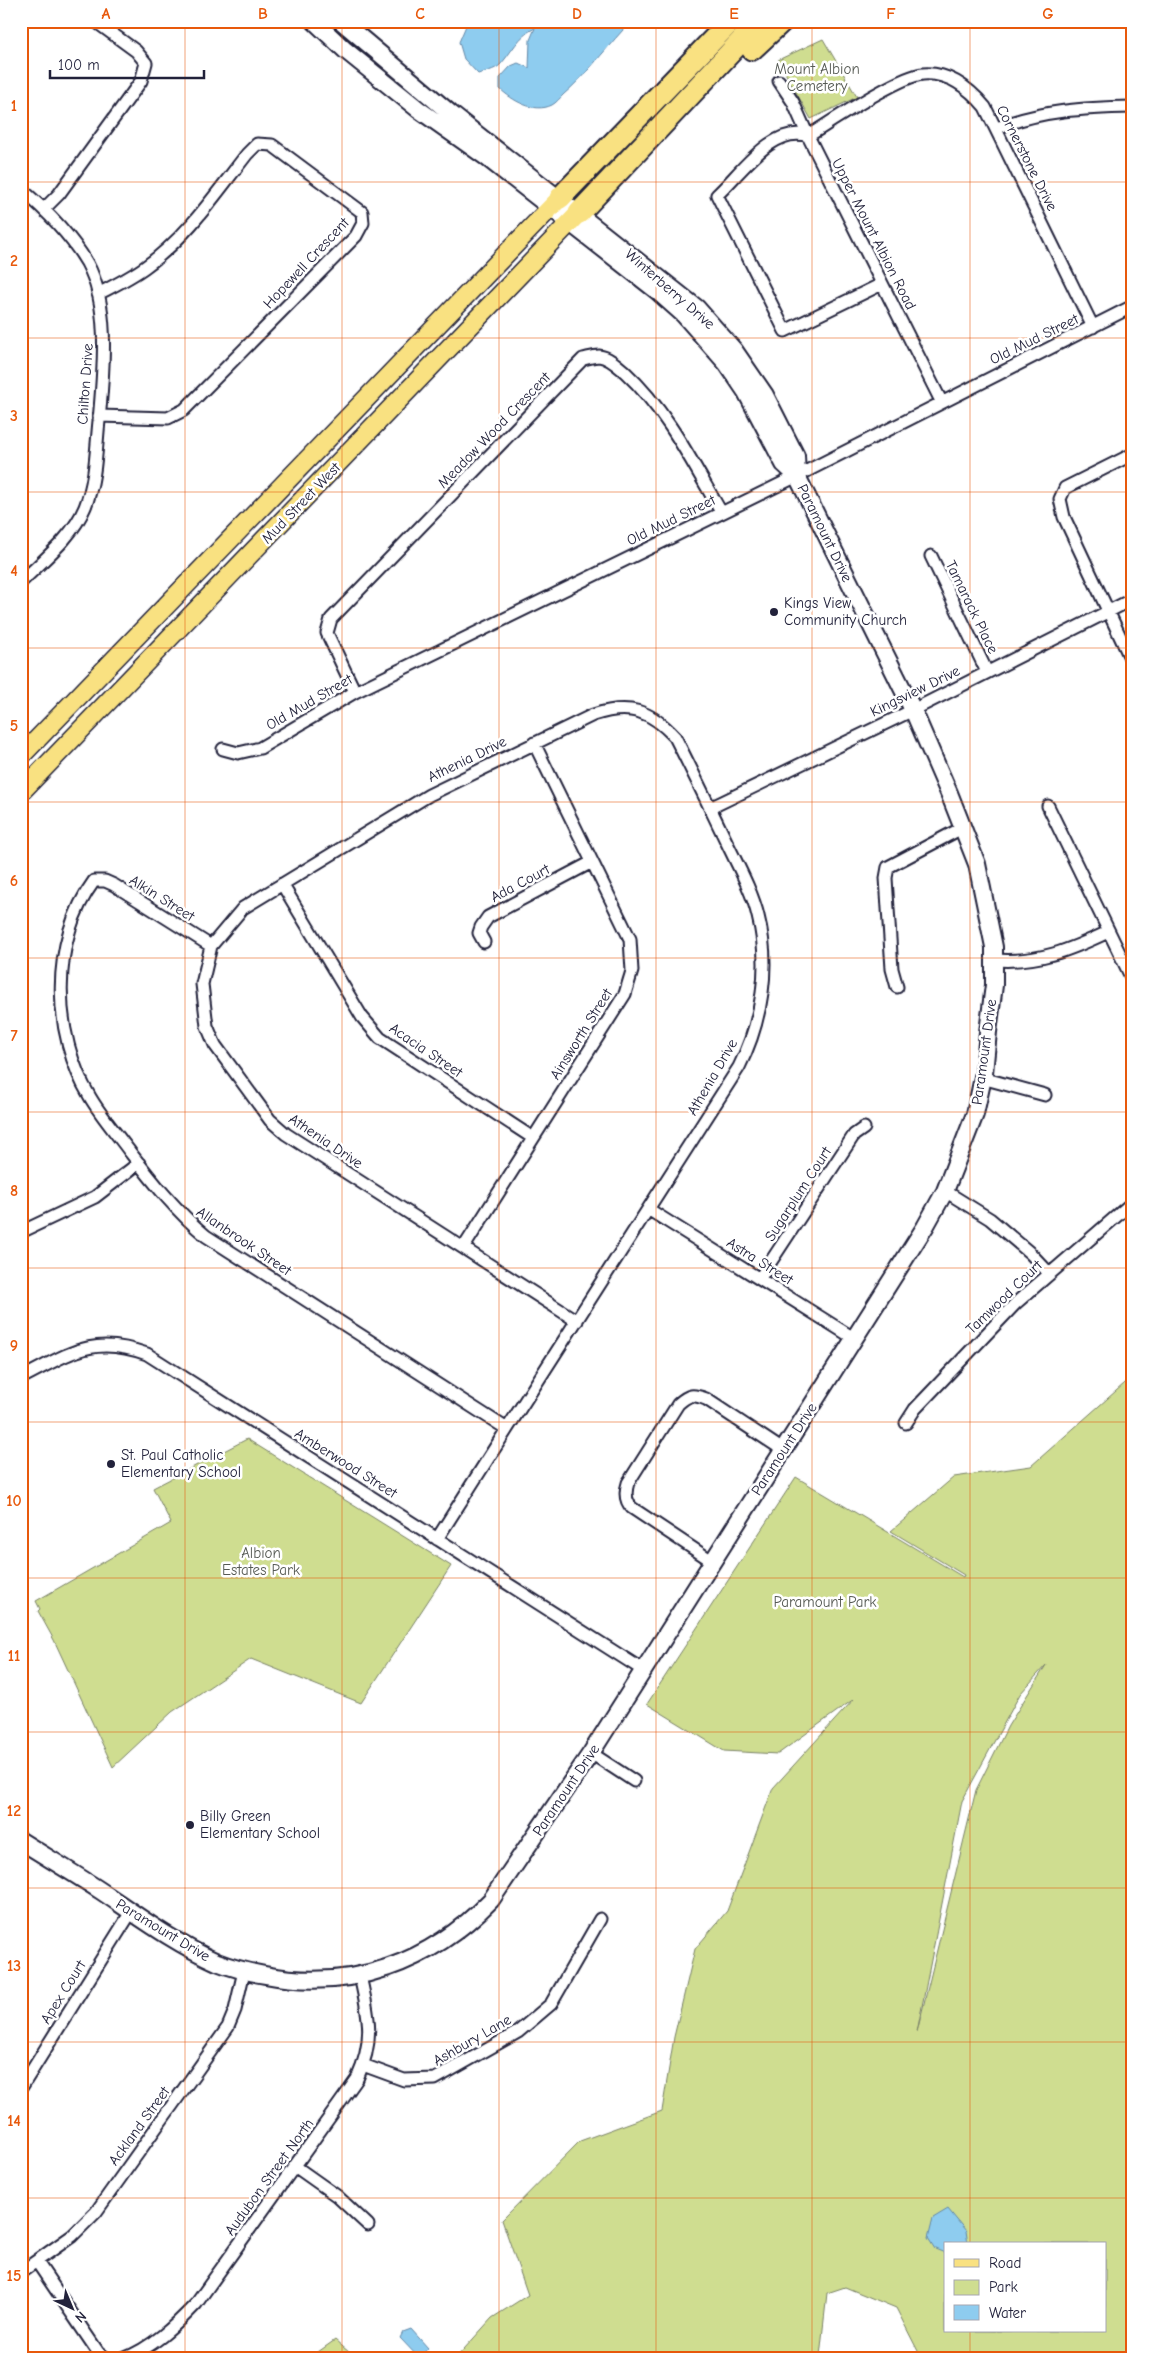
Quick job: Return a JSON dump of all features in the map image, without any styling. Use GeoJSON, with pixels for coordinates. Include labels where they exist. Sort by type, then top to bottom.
{"type":"FeatureCollection","features":[{"type":"Feature","properties":{"kind":"highway"},"geometry":{"type":"LineString","coordinates":[[555,203],[731,21]]}},
{"type":"Feature","properties":{"kind":"highway"},"geometry":{"type":"LineString","coordinates":[[575,219],[760,21]]}},
{"type":"Feature","properties":{"kind":"highway"},"geometry":{"type":"LineString","coordinates":[[636,153],[711,89],[782,21]]}},
{"type":"Feature","properties":{"kind":"main road","name":"Mud Street West"},"geometry":{"type":"LineString","coordinates":[[21,756],[555,203]]}},
{"type":"Feature","properties":{"kind":"main road","name":"Mud Street West"},"geometry":{"type":"LineString","coordinates":[[21,792],[575,219]]}},
{"type":"Feature","properties":{"kind":"street"},"geometry":{"type":"LineString","coordinates":[[44,209],[59,194],[141,81],[146,63],[136,51],[95,21]]}},
{"type":"Feature","properties":{"kind":"street","name":"Winterberry Drive"},"geometry":{"type":"LineString","coordinates":[[314,21],[345,50],[412,105],[555,203]]}},
{"type":"Feature","properties":{"kind":"street","name":"Winterberry Drive"},"geometry":{"type":"LineString","coordinates":[[341,21],[555,203],[670,285],[717,328],[765,395],[796,456],[797,476]]}},
{"type":"Feature","properties":{"kind":"street","name":"Cornerstone Drive"},"geometry":{"type":"LineString","coordinates":[[808,136],[897,83],[922,74],[957,80],[973,92],[985,107],[997,128],[1093,326]]}},
{"type":"Feature","properties":{"kind":"street","name":"Upper Mount Albion Road"},"geometry":{"type":"LineString","coordinates":[[779,81],[793,102],[808,136],[941,401]]}},
{"type":"Feature","properties":{"kind":"street"},"geometry":{"type":"LineString","coordinates":[[997,128],[1055,110],[1133,107]]}},
{"type":"Feature","properties":{"kind":"street"},"geometry":{"type":"LineString","coordinates":[[808,136],[801,134],[785,135],[770,142],[717,195],[785,331],[882,284]]}},
{"type":"Feature","properties":{"kind":"street","name":"Hopewell Crescent"},"geometry":{"type":"LineString","coordinates":[[98,294],[144,268],[174,243],[191,226],[247,154],[257,144],[272,145],[362,212],[363,223],[356,236],[184,410],[168,418],[99,416]]}},
{"type":"Feature","properties":{"kind":"street","name":"Chilton Drive"},"geometry":{"type":"LineString","coordinates":[[21,189],[44,209],[68,235],[88,265],[98,294],[104,342],[93,480],[85,506],[65,539],[21,582]]}},
{"type":"Feature","properties":{"kind":"street","name":"Old Mud Street"},"geometry":{"type":"LineString","coordinates":[[222,749],[238,753],[260,748],[356,692],[797,476],[941,401],[1133,306]]}},
{"type":"Feature","properties":{"kind":"street","name":"Meadow Wood Crescent"},"geometry":{"type":"LineString","coordinates":[[356,692],[327,633],[331,619],[583,359],[599,356],[614,363],[641,387],[657,405],[672,428],[721,512]]}},
{"type":"Feature","properties":{"kind":"street"},"geometry":{"type":"LineString","coordinates":[[1133,454],[1065,488],[1060,499],[1064,517],[1133,664]]}},
{"type":"Feature","properties":{"kind":"street","name":"Paramount Drive"},"geometry":{"type":"LineString","coordinates":[[21,1840],[131,1912],[194,1950],[218,1962],[244,1971],[296,1980],[360,1976],[403,1963],[451,1936],[491,1900],[591,1753],[642,1670],[855,1339],[945,1191],[975,1114],[982,1078],[995,960],[979,873],[913,710],[797,476]]}},
{"type":"Feature","properties":{"kind":"street","name":"Tamarack Place"},"geometry":{"type":"LineString","coordinates":[[931,556],[987,672]]}},
{"type":"Feature","properties":{"kind":"street","name":"Kingsview Drive"},"geometry":{"type":"LineString","coordinates":[[710,808],[913,710],[1133,598]]}},
{"type":"Feature","properties":{"kind":"street","name":"Athenia Drive"},"geometry":{"type":"LineString","coordinates":[[437,1539],[577,1321],[739,1067],[747,1051],[761,1004],[764,972],[758,916],[744,878],[675,737],[661,722],[643,712],[623,708],[611,709],[593,715],[429,795],[243,908],[211,946],[202,984],[208,1026],[214,1045],[270,1120],[286,1134],[577,1321]]}},
{"type":"Feature","properties":{"kind":"street","name":"Ainsworth Street"},"geometry":{"type":"LineString","coordinates":[[464,1247],[625,994],[631,976],[630,939],[534,743]]}},
{"type":"Feature","properties":{"kind":"street"},"geometry":{"type":"LineString","coordinates":[[1048,806],[1133,981]]}},
{"type":"Feature","properties":{"kind":"street"},"geometry":{"type":"LineString","coordinates":[[897,987],[892,960],[886,878],[888,867],[962,828]]}},
{"type":"Feature","properties":{"kind":"street","name":"Ada Court"},"geometry":{"type":"LineString","coordinates":[[484,942],[479,934],[481,927],[488,917],[592,862]]}},
{"type":"Feature","properties":{"kind":"street","name":"Alkin Street"},"geometry":{"type":"LineString","coordinates":[[94,881],[105,881],[114,885],[211,946]]}},
{"type":"Feature","properties":{"kind":"street","name":"Allanbrook Street"},"geometry":{"type":"LineString","coordinates":[[94,881],[86,893],[67,935],[61,996],[66,1030],[72,1058],[90,1097],[139,1163],[179,1212],[206,1236],[507,1429]]}},
{"type":"Feature","properties":{"kind":"street","name":"Acacia Street"},"geometry":{"type":"LineString","coordinates":[[282,884],[362,1017],[380,1038],[533,1138]]}},
{"type":"Feature","properties":{"kind":"street"},"geometry":{"type":"LineString","coordinates":[[995,960],[1028,959],[1064,953],[1108,932]]}},
{"type":"Feature","properties":{"kind":"street"},"geometry":{"type":"LineString","coordinates":[[982,1078],[1045,1095]]}},
{"type":"Feature","properties":{"kind":"street","name":"Sugarplum Court"},"geometry":{"type":"LineString","coordinates":[[760,1278],[854,1135],[864,1128]]}},
{"type":"Feature","properties":{"kind":"street"},"geometry":{"type":"LineString","coordinates":[[21,1232],[95,1197],[139,1163]]}},
{"type":"Feature","properties":{"kind":"street"},"geometry":{"type":"LineString","coordinates":[[945,1191],[990,1219],[1030,1253],[1049,1273]]}},
{"type":"Feature","properties":{"kind":"street","name":"Tamwood Court"},"geometry":{"type":"LineString","coordinates":[[906,1423],[915,1409],[1016,1303],[1133,1202]]}},
{"type":"Feature","properties":{"kind":"street","name":"Astra Street"},"geometry":{"type":"LineString","coordinates":[[648,1209],[855,1339]]}},
{"type":"Feature","properties":{"kind":"street","name":"Amberwood Street"},"geometry":{"type":"LineString","coordinates":[[21,1378],[87,1346],[110,1344],[133,1348],[147,1354],[642,1670]]}},
{"type":"Feature","properties":{"kind":"street"},"geometry":{"type":"LineString","coordinates":[[712,1561],[632,1508],[628,1504],[625,1492],[628,1483],[678,1404],[686,1396],[693,1394],[706,1399],[783,1450]]}},
{"type":"Feature","properties":{"kind":"street"},"geometry":{"type":"LineString","coordinates":[[591,1753],[634,1781]]}},
{"type":"Feature","properties":{"kind":"street","name":"Apex Court"},"geometry":{"type":"LineString","coordinates":[[21,2088],[131,1912]]}},
{"type":"Feature","properties":{"kind":"street","name":"Ashbury Lane"},"geometry":{"type":"LineString","coordinates":[[363,2065],[404,2080],[435,2079],[518,2032],[551,2004],[600,1919]]}},
{"type":"Feature","properties":{"kind":"street","name":"Ackland Street"},"geometry":{"type":"LineString","coordinates":[[21,2272],[72,2236],[96,2212],[223,2036],[236,2010],[244,1971]]}},
{"type":"Feature","properties":{"kind":"street","name":"Audubon Street North"},"geometry":{"type":"LineString","coordinates":[[123,2359],[156,2341],[196,2304],[296,2167],[357,2079],[363,2065],[370,2033],[360,1976]]}},
{"type":"Feature","properties":{"kind":"street"},"geometry":{"type":"LineString","coordinates":[[296,2167],[337,2196],[368,2226]]}},
{"type":"Feature","properties":{"kind":"street"},"geometry":{"type":"LineString","coordinates":[[37,2262],[98,2352],[107,2359]]}},
{"type":"Feature","properties":{"kind":"green space","name":"Mount Albion Cemetery"},"geometry":{"type":"Polygon","coordinates":[[[823,39],[857,97],[811,119],[778,60],[823,39]]]}},
{"type":"Feature","properties":{"kind":"green space","name":"Paramount Park"},"geometry":{"type":"Polygon","coordinates":[[[1133,1376],[1133,2359],[922,2359],[896,2308],[845,2287],[827,2293],[820,2356],[809,2359],[455,2359],[492,2318],[528,2295],[502,2220],[580,2141],[662,2111],[674,2037],[695,1949],[727,1911],[773,1788],[854,1699],[778,1754],[724,1751],[647,1704],[796,1477],[963,1577],[964,1575],[891,1531],[954,1477],[1031,1466],[1133,1376]],[[1046,1665],[1020,1694],[962,1801],[917,2032],[976,1790],[1008,1726],[1046,1665]]]}},
{"type":"Feature","properties":{"kind":"green space","name":"Albion Estates Park"},"geometry":{"type":"Polygon","coordinates":[[[247,1439],[451,1566],[361,1703],[251,1659],[172,1712],[113,1767],[54,1640],[38,1611],[40,1609],[36,1601],[171,1523],[153,1488],[247,1439]]]}},
{"type":"Feature","properties":{"kind":"green space"},"geometry":{"type":"Polygon","coordinates":[[[335,2340],[357,2359],[308,2359],[335,2340]]]}},
{"type":"Feature","properties":{"kind":"water"},"geometry":{"type":"Polygon","coordinates":[[[468,21],[621,21],[623,30],[586,72],[556,102],[552,105],[538,108],[524,105],[500,89],[500,78],[511,66],[518,63],[529,68],[530,40],[535,28],[524,35],[498,67],[478,74],[464,59],[459,42],[468,21]]]}},
{"type":"Feature","properties":{"kind":"water"},"geometry":{"type":"Polygon","coordinates":[[[948,2209],[966,2231],[968,2242],[944,2242],[944,2253],[935,2249],[928,2238],[933,2218],[948,2209]]]}},
{"type":"Feature","properties":{"kind":"water"},"geometry":{"type":"Polygon","coordinates":[[[411,2329],[428,2348],[419,2358],[400,2338],[403,2332],[411,2329]]]}},
{"type":"Feature","properties":{"kind":"place","name":"Kings View Community Church"},"geometry":{"type":"Point","coordinates":[774,612]}},
{"type":"Feature","properties":{"kind":"place","name":"St. Paul Catholic Elementary School"},"geometry":{"type":"Point","coordinates":[111,1464]}},
{"type":"Feature","properties":{"kind":"place","name":"Billy Green Elementary School"},"geometry":{"type":"Point","coordinates":[190,1825]}}]}
